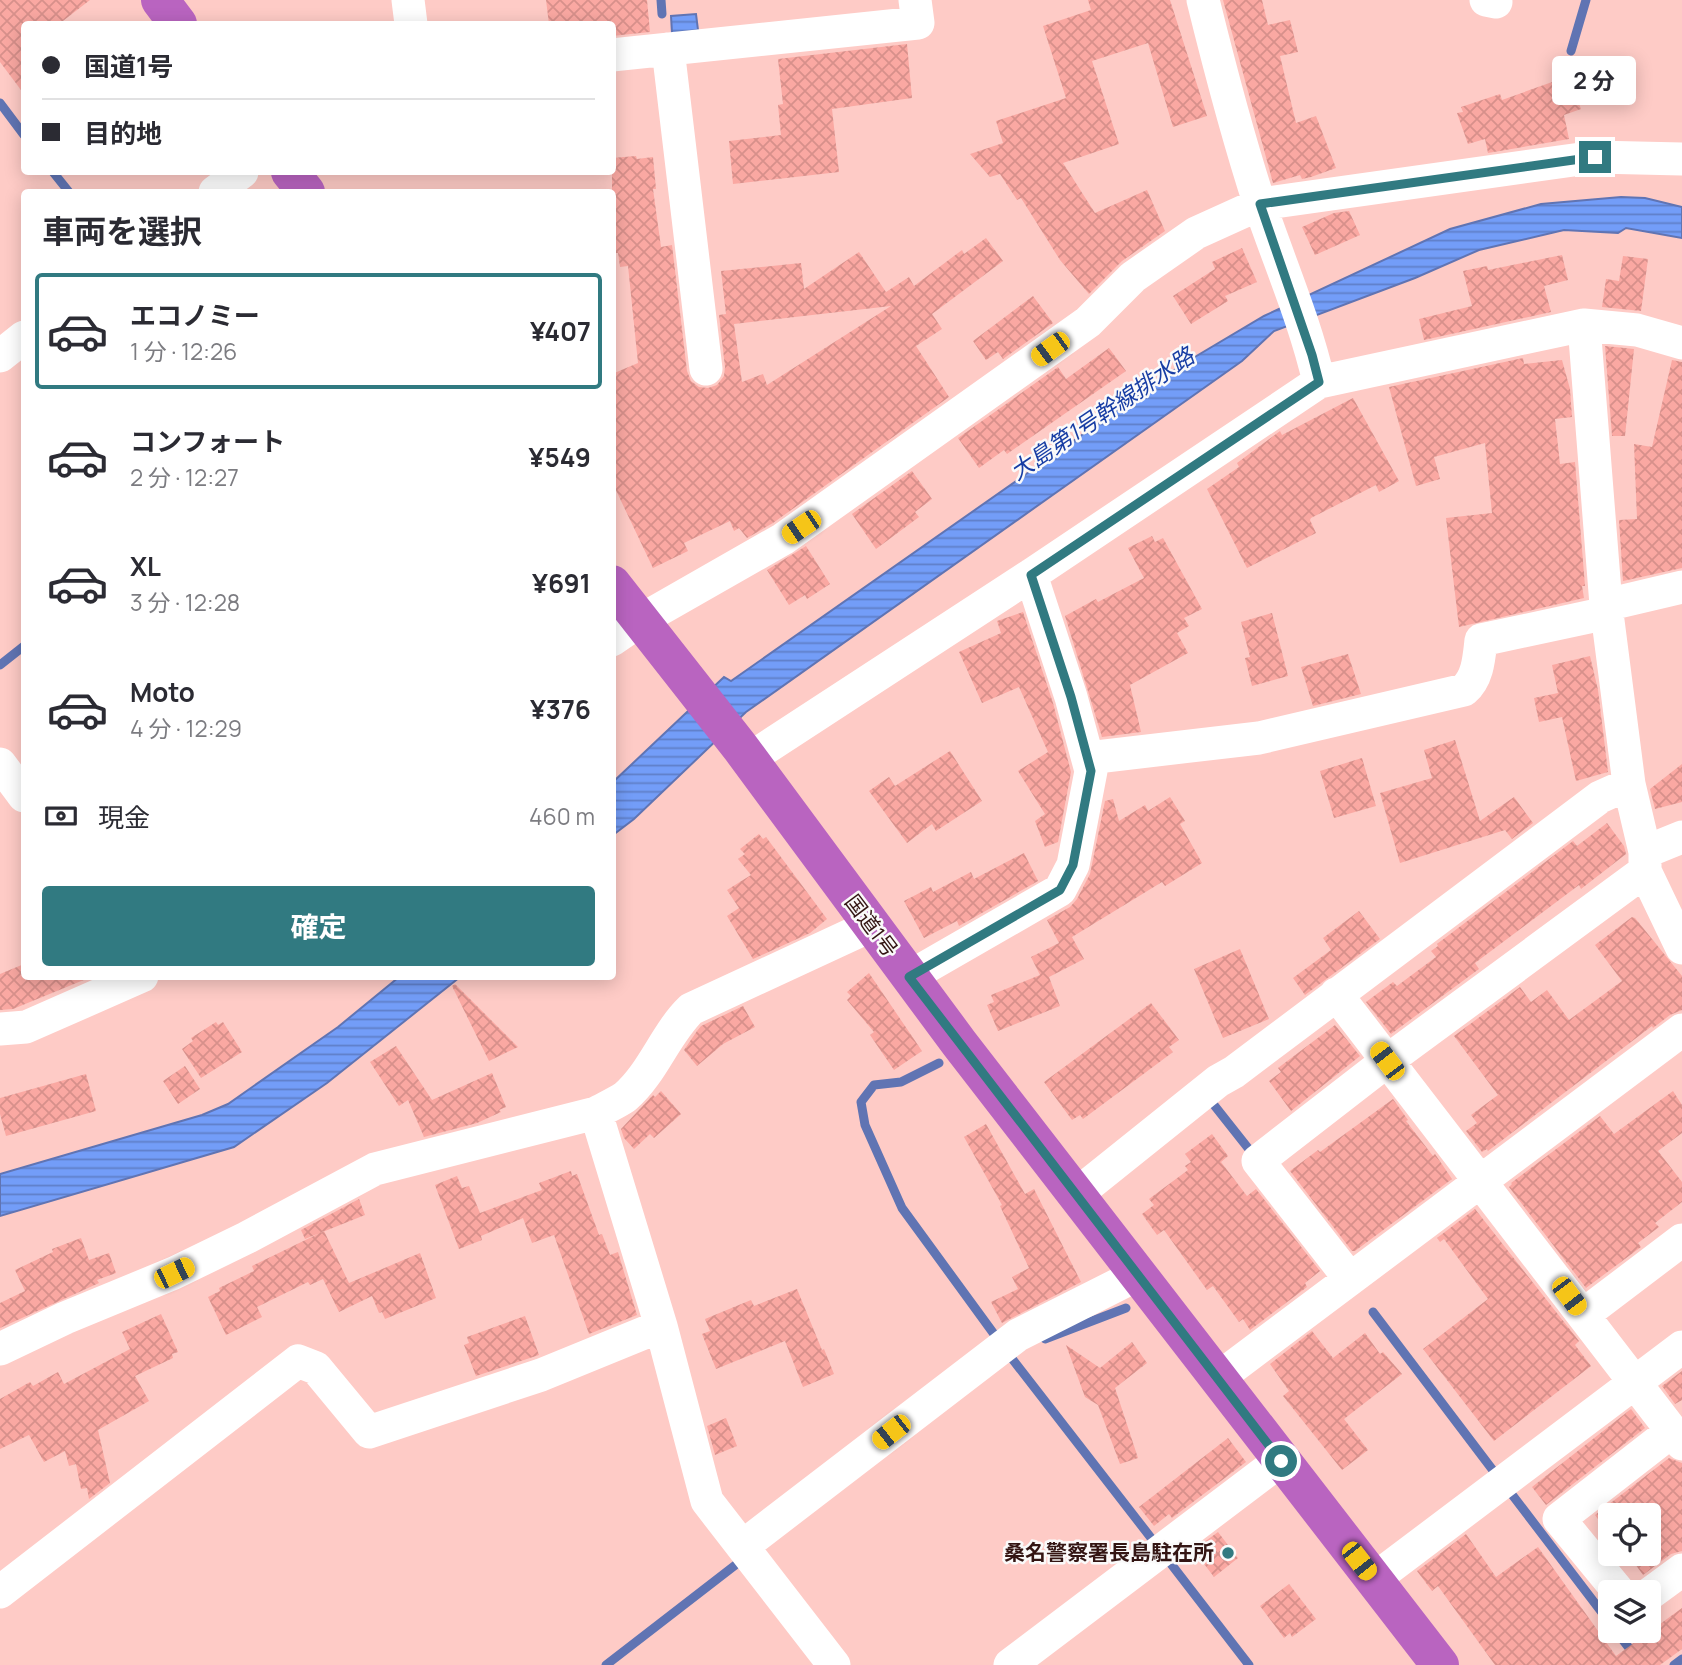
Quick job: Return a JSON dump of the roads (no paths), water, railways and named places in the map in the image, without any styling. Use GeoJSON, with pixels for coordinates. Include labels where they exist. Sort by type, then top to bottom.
{"type":"FeatureCollection","features":[{"type":"Feature","properties":{"kind":"highway"},"geometry":{"type":"LineString","coordinates":[[160,0],[176,21]]}},
{"type":"Feature","properties":{"kind":"highway"},"geometry":{"type":"LineString","coordinates":[[292,175],[304,189]]}},
{"type":"Feature","properties":{"kind":"highway","name":"国道1号"},"geometry":{"type":"LineString","coordinates":[[616,596],[627,630],[677,669],[745,753],[870,926],[1440,1665]]}},
{"type":"Feature","properties":{"kind":"street"},"geometry":{"type":"LineString","coordinates":[[408,0],[411,21]]}},
{"type":"Feature","properties":{"kind":"street"},"geometry":{"type":"LineString","coordinates":[[616,55],[918,23],[915,0]]}},
{"type":"Feature","properties":{"kind":"street"},"geometry":{"type":"LineString","coordinates":[[1203,0],[1260,204],[1316,369]]}},
{"type":"Feature","properties":{"kind":"street"},"geometry":{"type":"LineString","coordinates":[[668,49],[706,369]]}},
{"type":"Feature","properties":{"kind":"street"},"geometry":{"type":"LineString","coordinates":[[627,630],[783,539],[1088,322],[1133,277],[1196,233],[1260,204],[1595,157],[1682,159]]}},
{"type":"Feature","properties":{"kind":"street"},"geometry":{"type":"LineString","coordinates":[[219,189],[238,175]]}},
{"type":"Feature","properties":{"kind":"street"},"geometry":{"type":"LineString","coordinates":[[1584,325],[1606,609],[1629,784],[1645,862],[1682,948]]}},
{"type":"Feature","properties":{"kind":"street"},"geometry":{"type":"LineString","coordinates":[[745,753],[1031,575],[1316,369],[1584,325],[1637,330],[1682,343]]}},
{"type":"Feature","properties":{"kind":"street"},"geometry":{"type":"LineString","coordinates":[[0,356],[21,340]]}},
{"type":"Feature","properties":{"kind":"street"},"geometry":{"type":"LineString","coordinates":[[909,977],[1060,890],[1073,865],[1091,771],[1071,697],[1031,575]]}},
{"type":"Feature","properties":{"kind":"street"},"geometry":{"type":"LineString","coordinates":[[1088,758],[1259,738],[1464,690],[1471,684],[1478,664],[1481,640],[1682,587]]}},
{"type":"Feature","properties":{"kind":"street"},"geometry":{"type":"LineString","coordinates":[[0,764],[21,792]]}},
{"type":"Feature","properties":{"kind":"street"},"geometry":{"type":"LineString","coordinates":[[1077,1194],[1218,1081],[1234,1072],[1600,797],[1629,784]]}},
{"type":"Feature","properties":{"kind":"street"},"geometry":{"type":"LineString","coordinates":[[1350,1279],[1258,1161],[1645,862],[1682,837]]}},
{"type":"Feature","properties":{"kind":"street"},"geometry":{"type":"LineString","coordinates":[[0,1349],[65,1318],[174,1273],[375,1169],[596,1113],[624,1097],[642,1079],[678,1022],[691,1009],[870,926]]}},
{"type":"Feature","properties":{"kind":"street"},"geometry":{"type":"LineString","coordinates":[[0,1029],[26,1027],[130,980]]}},
{"type":"Feature","properties":{"kind":"street"},"geometry":{"type":"LineString","coordinates":[[1336,994],[1677,1438],[1559,1519],[1609,1580]]}},
{"type":"Feature","properties":{"kind":"street"},"geometry":{"type":"LineString","coordinates":[[1217,1379],[1682,1030]]}},
{"type":"Feature","properties":{"kind":"street"},"geometry":{"type":"LineString","coordinates":[[596,1113],[661,1326],[708,1502],[834,1665]]}},
{"type":"Feature","properties":{"kind":"street"},"geometry":{"type":"LineString","coordinates":[[1583,1315],[1682,1240]]}},
{"type":"Feature","properties":{"kind":"street"},"geometry":{"type":"LineString","coordinates":[[743,1546],[1018,1335],[1137,1275]]}},
{"type":"Feature","properties":{"kind":"street"},"geometry":{"type":"LineString","coordinates":[[0,1592],[298,1361],[316,1367],[369,1432],[541,1376],[661,1326]]}},
{"type":"Feature","properties":{"kind":"street"},"geometry":{"type":"LineString","coordinates":[[1373,1580],[1682,1347]]}},
{"type":"Feature","properties":{"kind":"street"},"geometry":{"type":"LineString","coordinates":[[1010,1665],[1281,1461]]}},
{"type":"Feature","properties":{"kind":"street"},"geometry":{"type":"LineString","coordinates":[[1661,1585],[1682,1570]]}},
{"type":"Feature","properties":{"kind":"water"},"geometry":{"type":"Polygon","coordinates":[[[696,14],[698,30],[672,33],[671,16],[696,14]]]}},
{"type":"Feature","properties":{"kind":"water"},"geometry":{"type":"Polygon","coordinates":[[[1621,197],[1645,198],[1682,207],[1682,238],[1626,228],[1618,233],[1564,230],[1479,250],[1415,278],[1274,331],[1242,361],[746,712],[634,819],[616,833],[616,779],[724,677],[731,681],[1183,364],[1264,316],[1450,229],[1541,204],[1621,197]]]}},
{"type":"Feature","properties":{"kind":"water"},"geometry":{"type":"Polygon","coordinates":[[[395,980],[456,980],[327,1083],[234,1147],[0,1216],[0,1174],[202,1115],[228,1104],[338,1027],[395,980]]]}},
{"type":"Feature","properties":{"kind":"waterway"},"geometry":{"type":"LineString","coordinates":[[661,0],[662,14]]}},
{"type":"Feature","properties":{"kind":"waterway"},"geometry":{"type":"LineString","coordinates":[[1571,51],[1586,0]]}},
{"type":"Feature","properties":{"kind":"waterway"},"geometry":{"type":"LineString","coordinates":[[0,103],[21,131]]}},
{"type":"Feature","properties":{"kind":"waterway"},"geometry":{"type":"LineString","coordinates":[[55,175],[67,189]]}},
{"type":"Feature","properties":{"kind":"waterway"},"geometry":{"type":"LineString","coordinates":[[0,665],[21,648]]}},
{"type":"Feature","properties":{"kind":"waterway"},"geometry":{"type":"LineString","coordinates":[[939,1063],[901,1082],[874,1085],[861,1102],[865,1125],[902,1208],[994,1334]]}},
{"type":"Feature","properties":{"kind":"waterway"},"geometry":{"type":"LineString","coordinates":[[1214,1105],[1248,1148]]}},
{"type":"Feature","properties":{"kind":"waterway"},"geometry":{"type":"LineString","coordinates":[[1045,1339],[1126,1308]]}},
{"type":"Feature","properties":{"kind":"waterway"},"geometry":{"type":"LineString","coordinates":[[1373,1312],[1495,1473]]}},
{"type":"Feature","properties":{"kind":"waterway"},"geometry":{"type":"LineString","coordinates":[[1010,1356],[1155,1543]]}},
{"type":"Feature","properties":{"kind":"waterway"},"geometry":{"type":"LineString","coordinates":[[1507,1488],[1598,1607]]}},
{"type":"Feature","properties":{"kind":"waterway"},"geometry":{"type":"LineString","coordinates":[[1168,1560],[1249,1665]]}},
{"type":"Feature","properties":{"kind":"waterway"},"geometry":{"type":"LineString","coordinates":[[606,1665],[738,1563]]}},
{"type":"Feature","properties":{"kind":"waterway"},"geometry":{"type":"LineString","coordinates":[[1625,1643],[1642,1665]]}},
{"type":"Feature","properties":{"kind":"waterway"},"geometry":{"type":"LineString","coordinates":[[1674,1665],[1682,1659]]}},
{"type":"Feature","properties":{"kind":"place","name":"桑名警察署長島駐在所"},"geometry":{"type":"Point","coordinates":[1228,1553]}},
{"type":"Feature","properties":{"kind":"water label","name":"大島第1号幹線排水路"},"geometry":{"type":"Point","coordinates":[1102,414]}}]}
